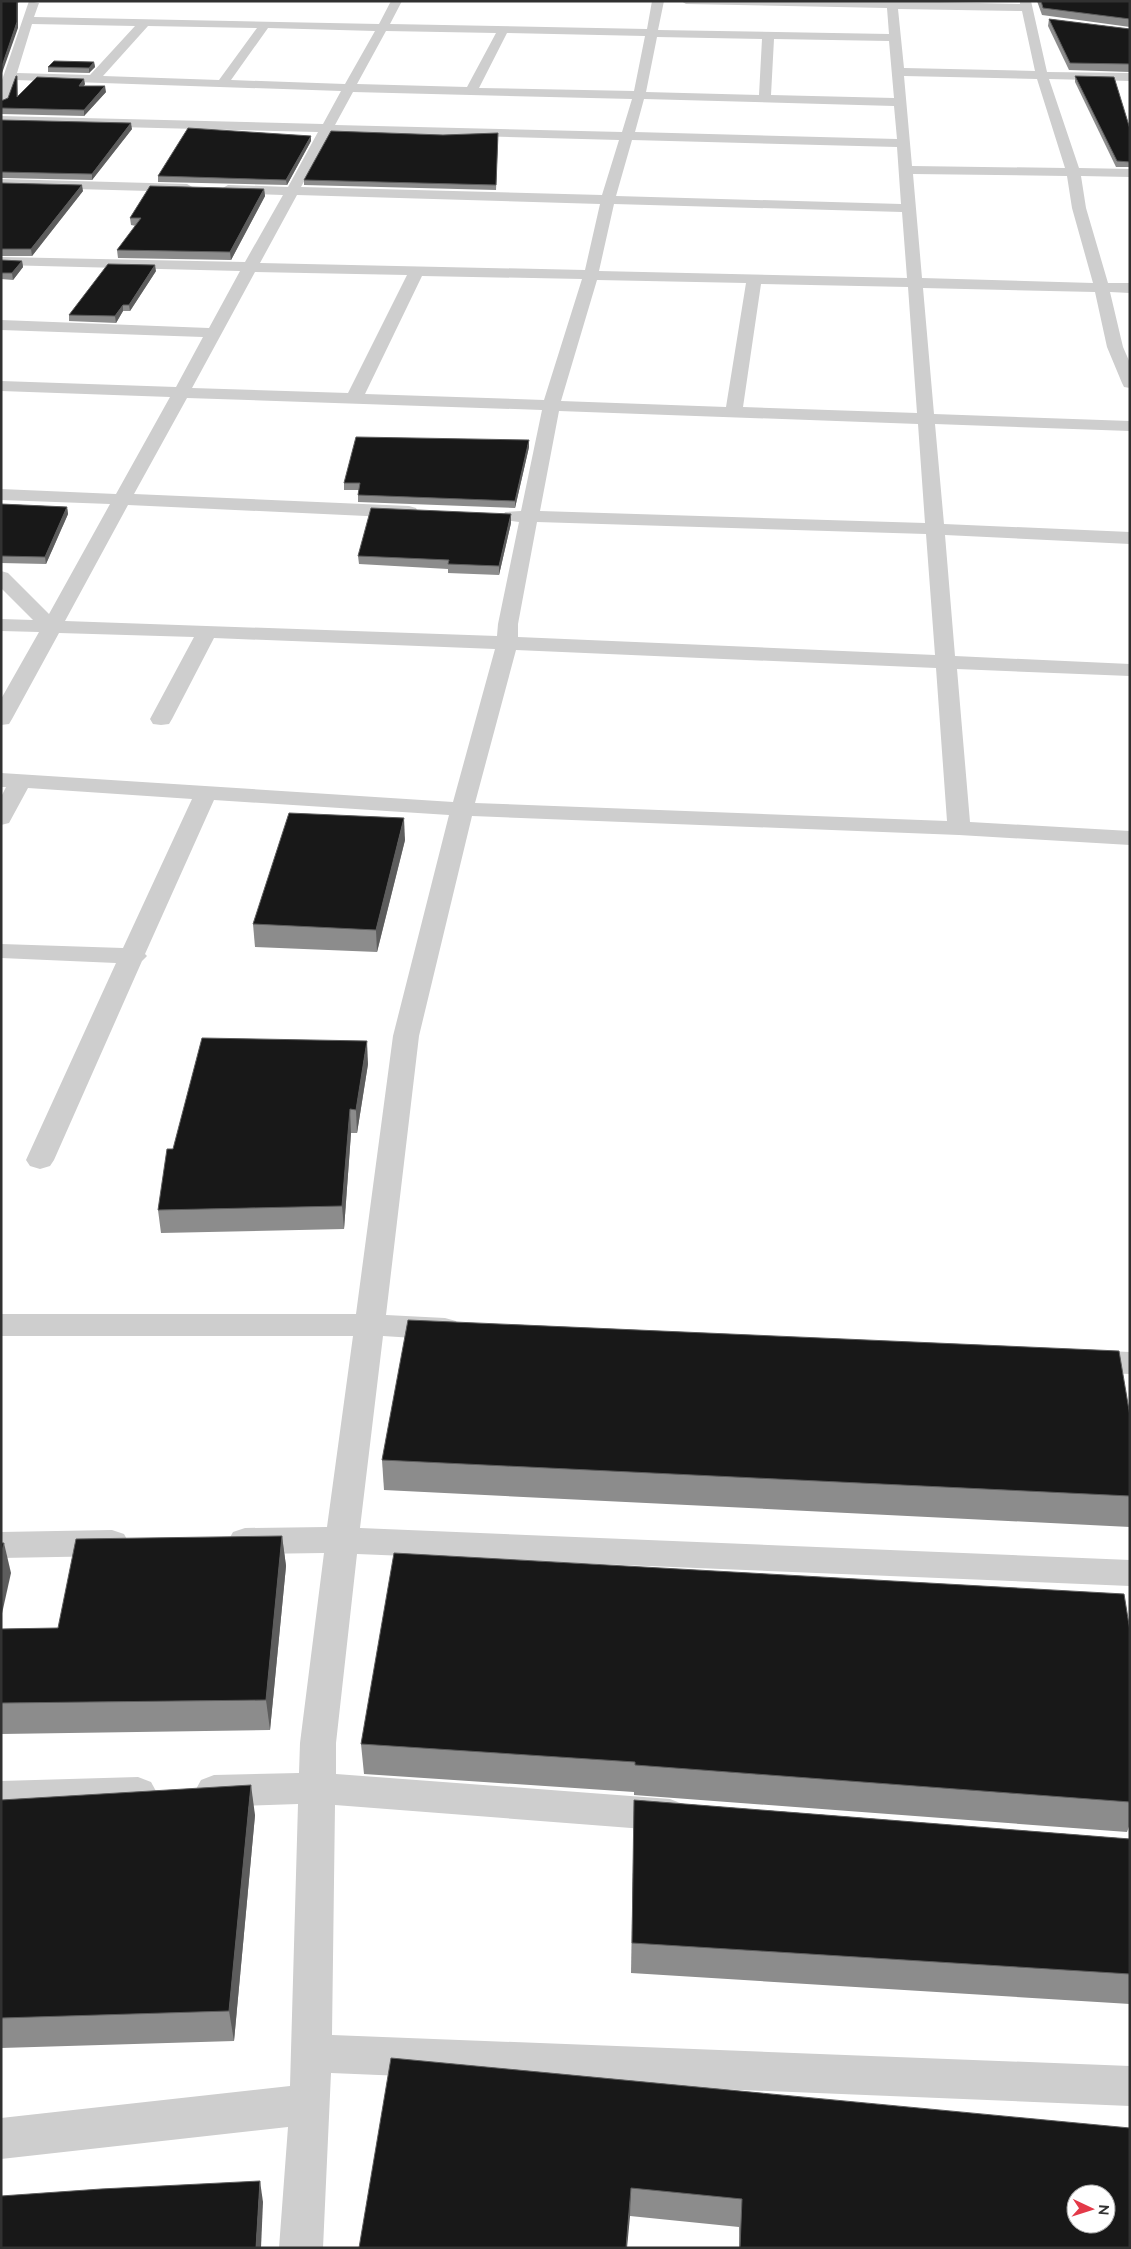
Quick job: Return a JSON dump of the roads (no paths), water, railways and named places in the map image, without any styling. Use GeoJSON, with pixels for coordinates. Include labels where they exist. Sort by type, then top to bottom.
{"type":"FeatureCollection","features":[{"type":"Feature","properties":{"kind":"street"},"geometry":{"type":"LineString","coordinates":[[1,103],[34,1]]}},
{"type":"Feature","properties":{"kind":"street"},"geometry":{"type":"LineString","coordinates":[[1,719],[397,1]]}},
{"type":"Feature","properties":{"kind":"street"},"geometry":{"type":"LineString","coordinates":[[301,2248],[310,2104],[318,1743],[406,1036],[462,809],[507,644],[508,624],[551,406],[591,275],[608,200],[639,96],[658,1]]}},
{"type":"Feature","properties":{"kind":"street"},"geometry":{"type":"LineString","coordinates":[[686,1],[892,3],[1031,12],[1042,74],[1073,172],[1079,208],[1102,287],[1115,347],[1130,383]]}},
{"type":"Feature","properties":{"kind":"street"},"geometry":{"type":"LineString","coordinates":[[892,3],[959,828]]}},
{"type":"Feature","properties":{"kind":"street"},"geometry":{"type":"LineString","coordinates":[[27,20],[894,38]]}},
{"type":"Feature","properties":{"kind":"street"},"geometry":{"type":"LineString","coordinates":[[93,79],[145,22]]}},
{"type":"Feature","properties":{"kind":"street"},"geometry":{"type":"LineString","coordinates":[[223,83],[265,25]]}},
{"type":"Feature","properties":{"kind":"street"},"geometry":{"type":"LineString","coordinates":[[472,90],[503,30]]}},
{"type":"Feature","properties":{"kind":"street"},"geometry":{"type":"LineString","coordinates":[[765,99],[768,35]]}},
{"type":"Feature","properties":{"kind":"street"},"geometry":{"type":"LineString","coordinates":[[898,72],[1042,74],[1130,78]]}},
{"type":"Feature","properties":{"kind":"street"},"geometry":{"type":"LineString","coordinates":[[11,76],[349,88],[900,102]]}},
{"type":"Feature","properties":{"kind":"street"},"geometry":{"type":"LineString","coordinates":[[1,120],[903,142]]}},
{"type":"Feature","properties":{"kind":"street"},"geometry":{"type":"LineString","coordinates":[[906,170],[1130,173]]}},
{"type":"Feature","properties":{"kind":"street"},"geometry":{"type":"LineString","coordinates":[[1,183],[908,208]]}},
{"type":"Feature","properties":{"kind":"street"},"geometry":{"type":"LineString","coordinates":[[1,261],[1130,288]]}},
{"type":"Feature","properties":{"kind":"street"},"geometry":{"type":"LineString","coordinates":[[354,399],[417,271]]}},
{"type":"Feature","properties":{"kind":"street"},"geometry":{"type":"LineString","coordinates":[[734,412],[754,279]]}},
{"type":"Feature","properties":{"kind":"street"},"geometry":{"type":"LineString","coordinates":[[1,325],[214,333]]}},
{"type":"Feature","properties":{"kind":"street"},"geometry":{"type":"LineString","coordinates":[[1,386],[1130,426]]}},
{"type":"Feature","properties":{"kind":"street"},"geometry":{"type":"LineString","coordinates":[[1,494],[122,501],[429,512]]}},
{"type":"Feature","properties":{"kind":"street"},"geometry":{"type":"LineString","coordinates":[[499,515],[934,529],[1130,538]]}},
{"type":"Feature","properties":{"kind":"street"},"geometry":{"type":"LineString","coordinates":[[1,577],[52,628]]}},
{"type":"Feature","properties":{"kind":"street"},"geometry":{"type":"LineString","coordinates":[[1,626],[207,632],[1130,670]]}},
{"type":"Feature","properties":{"kind":"street"},"geometry":{"type":"LineString","coordinates":[[161,719],[207,632]]}},
{"type":"Feature","properties":{"kind":"street"},"geometry":{"type":"LineString","coordinates":[[1,818],[11,780],[462,809],[959,828],[1130,838]]}},
{"type":"Feature","properties":{"kind":"street"},"geometry":{"type":"LineString","coordinates":[[40,1160],[134,956],[206,792]]}},
{"type":"Feature","properties":{"kind":"street"},"geometry":{"type":"LineString","coordinates":[[1,951],[134,956]]}},
{"type":"Feature","properties":{"kind":"street"},"geometry":{"type":"LineString","coordinates":[[1,1325],[371,1325],[469,1330]]}},
{"type":"Feature","properties":{"kind":"street"},"geometry":{"type":"LineString","coordinates":[[1061,1360],[1130,1363]]}},
{"type":"Feature","properties":{"kind":"street"},"geometry":{"type":"LineString","coordinates":[[215,1542],[342,1540],[1130,1573]]}},
{"type":"Feature","properties":{"kind":"street"},"geometry":{"type":"LineString","coordinates":[[1,1544],[137,1543]]}},
{"type":"Feature","properties":{"kind":"street"},"geometry":{"type":"LineString","coordinates":[[1,1797],[317,1788],[704,1818]]}},
{"type":"Feature","properties":{"kind":"street"},"geometry":{"type":"LineString","coordinates":[[311,2053],[1130,2086]]}},
{"type":"Feature","properties":{"kind":"street"},"geometry":{"type":"LineString","coordinates":[[1,2139],[310,2104]]}}]}
